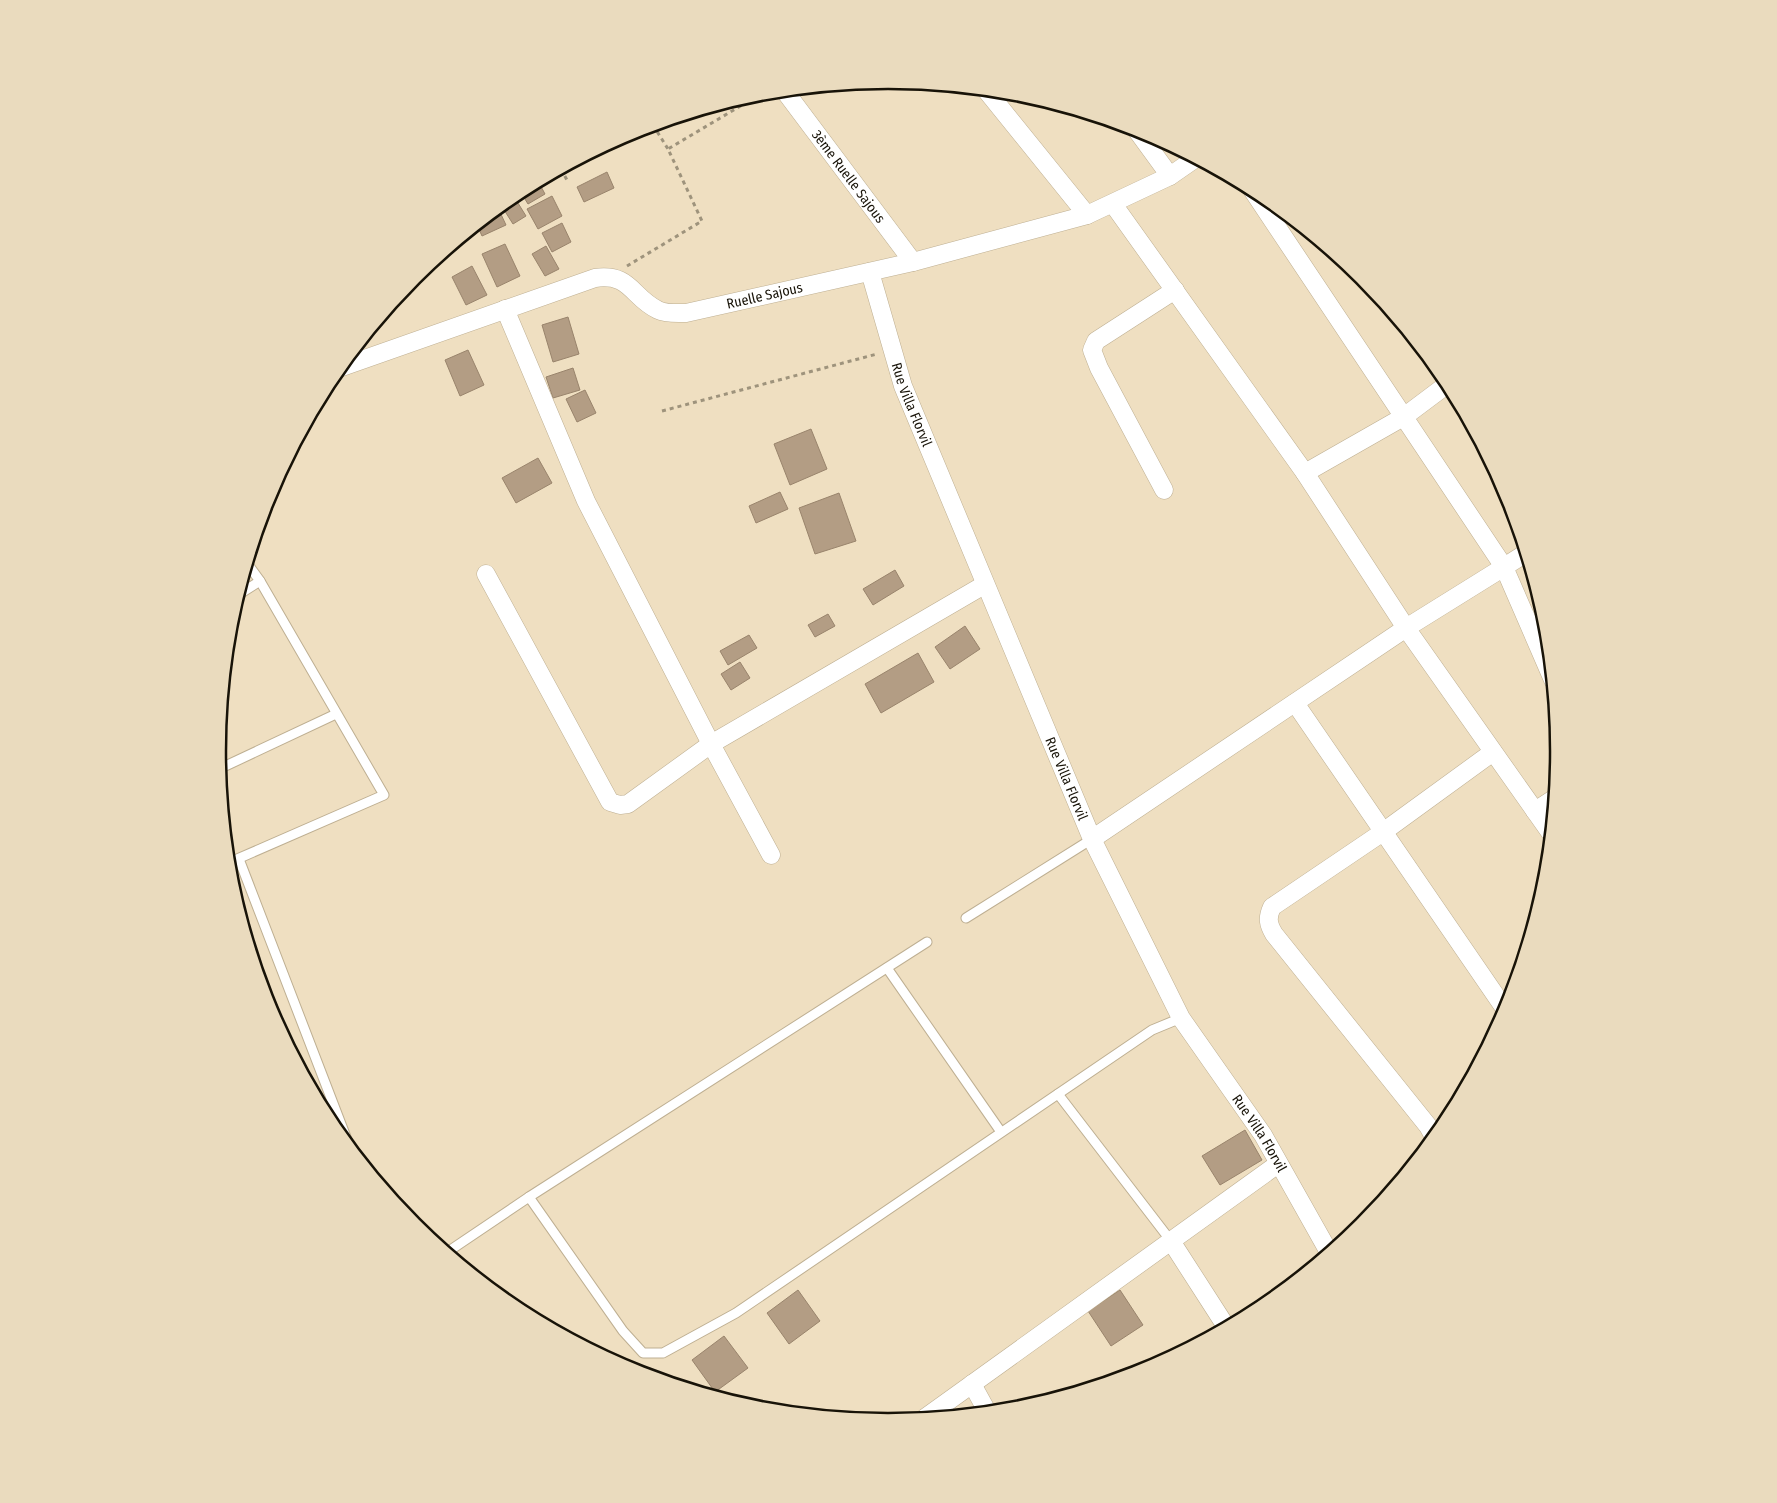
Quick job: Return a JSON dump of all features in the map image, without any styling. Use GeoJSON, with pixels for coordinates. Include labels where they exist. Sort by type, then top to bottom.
{"type":"FeatureCollection","features":[{"type":"Feature","properties":{"kind":"street","name":"3ème Ruelle Sajous"},"geometry":{"type":"LineString","coordinates":[[789,96],[913,262]]}},
{"type":"Feature","properties":{"kind":"street"},"geometry":{"type":"LineString","coordinates":[[991,97],[1087,215]]}},
{"type":"Feature","properties":{"kind":"street"},"geometry":{"type":"LineString","coordinates":[[1144,140],[1170,176]]}},
{"type":"Feature","properties":{"kind":"street","name":"Ruelle Sajous"},"geometry":{"type":"LineString","coordinates":[[609,276],[619,279],[659,311],[686,314],[913,262],[1087,215],[1170,176],[1191,162]]}},
{"type":"Feature","properties":{"kind":"street"},"geometry":{"type":"LineString","coordinates":[[1261,203],[1504,567],[1546,663]]}},
{"type":"Feature","properties":{"kind":"street"},"geometry":{"type":"LineString","coordinates":[[1113,204],[1306,473],[1406,628],[1547,828]]}},
{"type":"Feature","properties":{"kind":"street","name":"Rue Villa Florvil"},"geometry":{"type":"LineString","coordinates":[[870,272],[903,386],[984,585],[1092,839],[1181,1018],[1263,1135],[1327,1248]]}},
{"type":"Feature","properties":{"kind":"street"},"geometry":{"type":"LineString","coordinates":[[351,364],[595,278],[609,276]]}},
{"type":"Feature","properties":{"kind":"street"},"geometry":{"type":"LineString","coordinates":[[1164,490],[1099,368],[1092,350],[1096,341],[1175,290]]}},
{"type":"Feature","properties":{"kind":"street"},"geometry":{"type":"LineString","coordinates":[[505,309],[586,501],[711,744],[771,855]]}},
{"type":"Feature","properties":{"kind":"street"},"geometry":{"type":"LineString","coordinates":[[1306,473],[1405,416],[1443,388]]}},
{"type":"Feature","properties":{"kind":"street"},"geometry":{"type":"LineString","coordinates":[[1092,839],[1406,628],[1521,555]]}},
{"type":"Feature","properties":{"kind":"street"},"geometry":{"type":"LineString","coordinates":[[486,574],[610,802],[620,805],[628,804],[711,744],[984,585]]}},
{"type":"Feature","properties":{"kind":"street"},"geometry":{"type":"LineString","coordinates":[[1295,703],[1501,1004]]}},
{"type":"Feature","properties":{"kind":"street"},"geometry":{"type":"LineString","coordinates":[[1431,1132],[1274,934],[1268,924],[1268,915],[1272,907],[1383,832],[1493,752]]}},
{"type":"Feature","properties":{"kind":"street"},"geometry":{"type":"LineString","coordinates":[[1535,811],[1549,802]]}},
{"type":"Feature","properties":{"kind":"street"},"geometry":{"type":"LineString","coordinates":[[932,1413],[1278,1164]]}},
{"type":"Feature","properties":{"kind":"street"},"geometry":{"type":"LineString","coordinates":[[1171,1241],[1224,1323]]}},
{"type":"Feature","properties":{"kind":"street"},"geometry":{"type":"LineString","coordinates":[[972,1384],[985,1407]]}},
{"type":"Feature","properties":{"kind":"lane"},"geometry":{"type":"LineString","coordinates":[[235,861],[384,795],[251,569]]}},
{"type":"Feature","properties":{"kind":"lane"},"geometry":{"type":"LineString","coordinates":[[246,590],[260,581]]}},
{"type":"Feature","properties":{"kind":"lane"},"geometry":{"type":"LineString","coordinates":[[226,766],[336,714]]}},
{"type":"Feature","properties":{"kind":"lane"},"geometry":{"type":"LineString","coordinates":[[966,918],[1092,839]]}},
{"type":"Feature","properties":{"kind":"lane"},"geometry":{"type":"LineString","coordinates":[[238,859],[342,1127]]}},
{"type":"Feature","properties":{"kind":"lane"},"geometry":{"type":"LineString","coordinates":[[451,1249],[529,1197],[927,942]]}},
{"type":"Feature","properties":{"kind":"lane"},"geometry":{"type":"LineString","coordinates":[[887,968],[1001,1132]]}},
{"type":"Feature","properties":{"kind":"lane"},"geometry":{"type":"LineString","coordinates":[[529,1197],[623,1331],[642,1353],[663,1353],[736,1313],[1152,1030],[1181,1018]]}},
{"type":"Feature","properties":{"kind":"lane"},"geometry":{"type":"LineString","coordinates":[[1058,1094],[1171,1241]]}},
{"type":"Feature","properties":{"kind":"path"},"geometry":{"type":"LineString","coordinates":[[668,149],[742,105]]}},
{"type":"Feature","properties":{"kind":"path"},"geometry":{"type":"LineString","coordinates":[[609,276],[702,221],[668,149],[657,131]]}},
{"type":"Feature","properties":{"kind":"path"},"geometry":{"type":"LineString","coordinates":[[564,174],[568,182]]}},
{"type":"Feature","properties":{"kind":"path"},"geometry":{"type":"LineString","coordinates":[[662,412],[892,350]]}},
{"type":"Feature","properties":{"kind":"building"},"geometry":{"type":"Polygon","coordinates":[[[607,172],[614,188],[584,202],[577,187],[607,172]]]}},
{"type":"Feature","properties":{"kind":"building"},"geometry":{"type":"Polygon","coordinates":[[[541,187],[545,194],[528,204],[524,198],[541,187]]]}},
{"type":"Feature","properties":{"kind":"building"},"geometry":{"type":"Polygon","coordinates":[[[552,196],[562,216],[538,229],[527,209],[552,196]]]}},
{"type":"Feature","properties":{"kind":"building"},"geometry":{"type":"Polygon","coordinates":[[[517,202],[526,216],[513,224],[505,211],[517,202]]]}},
{"type":"Feature","properties":{"kind":"building"},"geometry":{"type":"Polygon","coordinates":[[[501,214],[506,225],[482,236],[480,230],[501,214]]]}},
{"type":"Feature","properties":{"kind":"building"},"geometry":{"type":"Polygon","coordinates":[[[562,223],[571,242],[552,252],[542,233],[562,223]]]}},
{"type":"Feature","properties":{"kind":"building"},"geometry":{"type":"Polygon","coordinates":[[[505,244],[520,276],[497,287],[482,254],[505,244]]]}},
{"type":"Feature","properties":{"kind":"building"},"geometry":{"type":"Polygon","coordinates":[[[546,246],[559,269],[545,276],[532,254],[546,246]]]}},
{"type":"Feature","properties":{"kind":"building"},"geometry":{"type":"Polygon","coordinates":[[[472,266],[487,295],[466,305],[452,277],[472,266]]]}},
{"type":"Feature","properties":{"kind":"building"},"geometry":{"type":"Polygon","coordinates":[[[568,317],[579,354],[553,362],[542,325],[568,317]]]}},
{"type":"Feature","properties":{"kind":"building"},"geometry":{"type":"Polygon","coordinates":[[[468,350],[484,385],[460,396],[445,360],[468,350]]]}},
{"type":"Feature","properties":{"kind":"building"},"geometry":{"type":"Polygon","coordinates":[[[573,368],[580,390],[553,398],[546,377],[573,368]]]}},
{"type":"Feature","properties":{"kind":"building"},"geometry":{"type":"Polygon","coordinates":[[[585,390],[596,413],[577,422],[566,399],[585,390]]]}},
{"type":"Feature","properties":{"kind":"building"},"geometry":{"type":"Polygon","coordinates":[[[811,429],[827,469],[790,485],[774,444],[811,429]]]}},
{"type":"Feature","properties":{"kind":"building"},"geometry":{"type":"Polygon","coordinates":[[[538,458],[552,483],[516,503],[502,478],[538,458]]]}},
{"type":"Feature","properties":{"kind":"building"},"geometry":{"type":"Polygon","coordinates":[[[780,492],[788,509],[756,523],[749,506],[780,492]]]}},
{"type":"Feature","properties":{"kind":"building"},"geometry":{"type":"Polygon","coordinates":[[[839,493],[856,541],[815,554],[799,508],[839,493]]]}},
{"type":"Feature","properties":{"kind":"building"},"geometry":{"type":"Polygon","coordinates":[[[895,570],[904,586],[873,605],[863,589],[895,570]]]}},
{"type":"Feature","properties":{"kind":"building"},"geometry":{"type":"Polygon","coordinates":[[[828,614],[835,626],[815,637],[808,625],[828,614]]]}},
{"type":"Feature","properties":{"kind":"building"},"geometry":{"type":"Polygon","coordinates":[[[965,626],[980,649],[950,669],[935,647],[965,626]]]}},
{"type":"Feature","properties":{"kind":"building"},"geometry":{"type":"Polygon","coordinates":[[[749,635],[757,648],[728,665],[720,651],[749,635]]]}},
{"type":"Feature","properties":{"kind":"building"},"geometry":{"type":"Polygon","coordinates":[[[918,653],[934,682],[881,713],[865,684],[918,653]]]}},
{"type":"Feature","properties":{"kind":"building"},"geometry":{"type":"Polygon","coordinates":[[[740,662],[750,678],[731,690],[721,674],[740,662]]]}},
{"type":"Feature","properties":{"kind":"building"},"geometry":{"type":"Polygon","coordinates":[[[1245,1130],[1262,1160],[1220,1185],[1202,1156],[1245,1130]]]}},
{"type":"Feature","properties":{"kind":"building"},"geometry":{"type":"Polygon","coordinates":[[[798,1290],[820,1321],[789,1344],[767,1313],[798,1290]]]}},
{"type":"Feature","properties":{"kind":"building"},"geometry":{"type":"Polygon","coordinates":[[[1120,1290],[1143,1325],[1111,1346],[1088,1311],[1120,1290]]]}},
{"type":"Feature","properties":{"kind":"building"},"geometry":{"type":"Polygon","coordinates":[[[724,1336],[748,1368],[716,1392],[692,1360],[724,1336]]]}}]}
